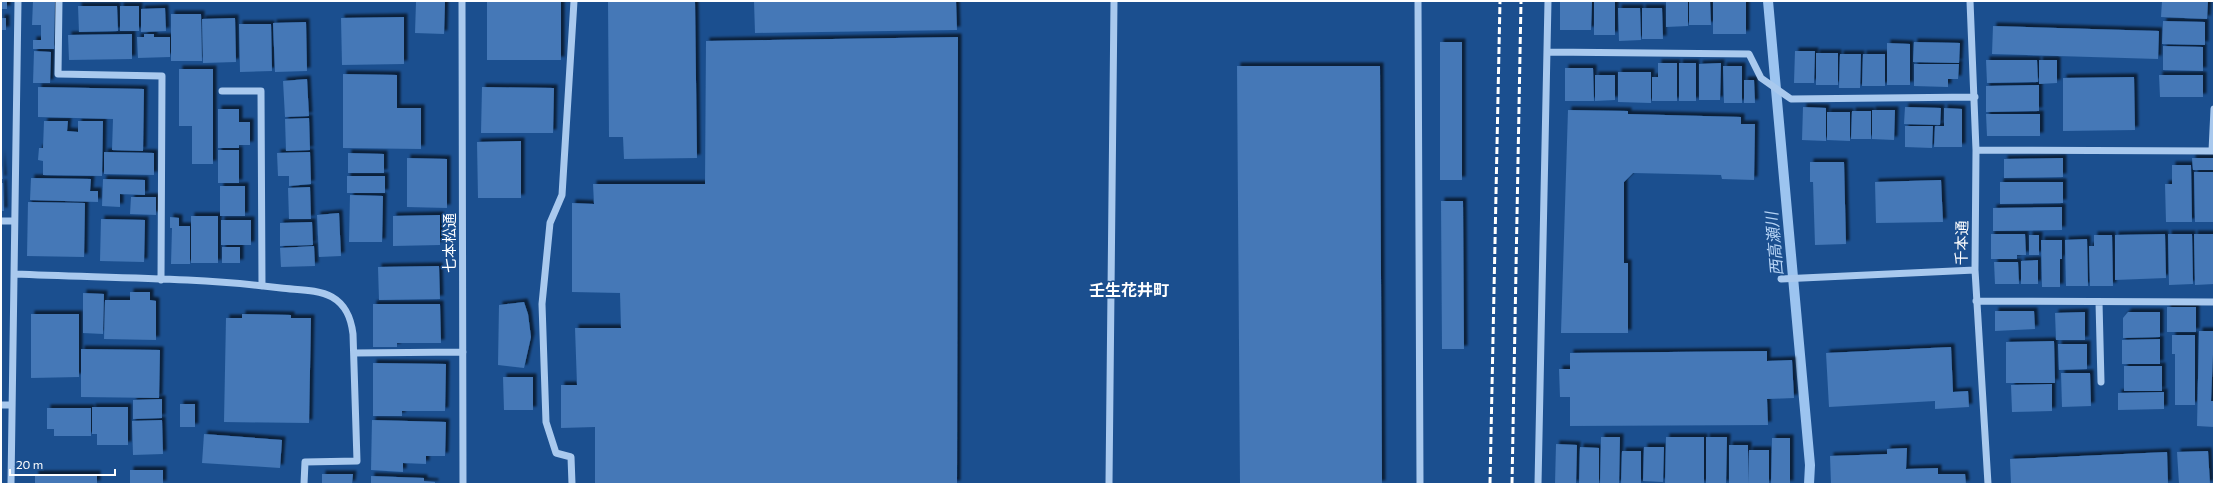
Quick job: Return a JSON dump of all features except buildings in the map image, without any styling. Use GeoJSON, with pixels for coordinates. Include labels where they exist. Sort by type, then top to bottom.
{"type":"FeatureCollection","features":[{"type":"Feature","properties":{"kind":"street"},"geometry":{"type":"LineString","coordinates":[[11,484],[18,1]]}},
{"type":"Feature","properties":{"kind":"street"},"geometry":{"type":"LineString","coordinates":[[59,1],[58,74],[162,76],[161,280]]}},
{"type":"Feature","properties":{"kind":"street","name":"七本松通"},"geometry":{"type":"LineString","coordinates":[[462,1],[463,484]]}},
{"type":"Feature","properties":{"kind":"street"},"geometry":{"type":"LineString","coordinates":[[572,484],[571,457],[556,453],[546,422],[542,304],[550,223],[562,195],[574,1]]}},
{"type":"Feature","properties":{"kind":"street"},"geometry":{"type":"LineString","coordinates":[[1109,484],[1114,1]]}},
{"type":"Feature","properties":{"kind":"street"},"geometry":{"type":"LineString","coordinates":[[1418,1],[1420,484]]}},
{"type":"Feature","properties":{"kind":"street"},"geometry":{"type":"LineString","coordinates":[[1538,484],[1548,1]]}},
{"type":"Feature","properties":{"kind":"street","name":"千本通"},"geometry":{"type":"LineString","coordinates":[[1970,1],[1975,97],[1976,301],[1988,484]]}},
{"type":"Feature","properties":{"kind":"street"},"geometry":{"type":"LineString","coordinates":[[1548,52],[1749,54],[1761,78],[1791,99],[1975,97]]}},
{"type":"Feature","properties":{"kind":"street"},"geometry":{"type":"LineString","coordinates":[[222,91],[261,91],[262,286]]}},
{"type":"Feature","properties":{"kind":"street"},"geometry":{"type":"LineString","coordinates":[[1976,150],[2213,151],[2214,109]]}},
{"type":"Feature","properties":{"kind":"street"},"geometry":{"type":"LineString","coordinates":[[1,221],[14,221]]}},
{"type":"Feature","properties":{"kind":"street"},"geometry":{"type":"LineString","coordinates":[[1781,279],[1975,270]]}},
{"type":"Feature","properties":{"kind":"street"},"geometry":{"type":"LineString","coordinates":[[15,274],[262,286],[330,296],[342,303],[352,322],[357,461],[305,462],[304,484]]}},
{"type":"Feature","properties":{"kind":"street"},"geometry":{"type":"LineString","coordinates":[[1976,301],[2214,302]]}},
{"type":"Feature","properties":{"kind":"street"},"geometry":{"type":"LineString","coordinates":[[2099,302],[2101,382]]}},
{"type":"Feature","properties":{"kind":"street"},"geometry":{"type":"LineString","coordinates":[[354,353],[463,352]]}},
{"type":"Feature","properties":{"kind":"street"},"geometry":{"type":"LineString","coordinates":[[1,405],[11,405]]}},
{"type":"Feature","properties":{"kind":"waterway","name":"西高瀬川"},"geometry":{"type":"LineString","coordinates":[[1768,1],[1810,465],[1809,484]]}},
{"type":"Feature","properties":{"kind":"railway"},"geometry":{"type":"LineString","coordinates":[[1490,484],[1500,1]]}},
{"type":"Feature","properties":{"kind":"railway"},"geometry":{"type":"LineString","coordinates":[[1512,484],[1521,1]]}},
{"type":"Feature","properties":{"kind":"district","name":"壬生花井町"},"geometry":{"type":"Point","coordinates":[1129,290]}}]}
